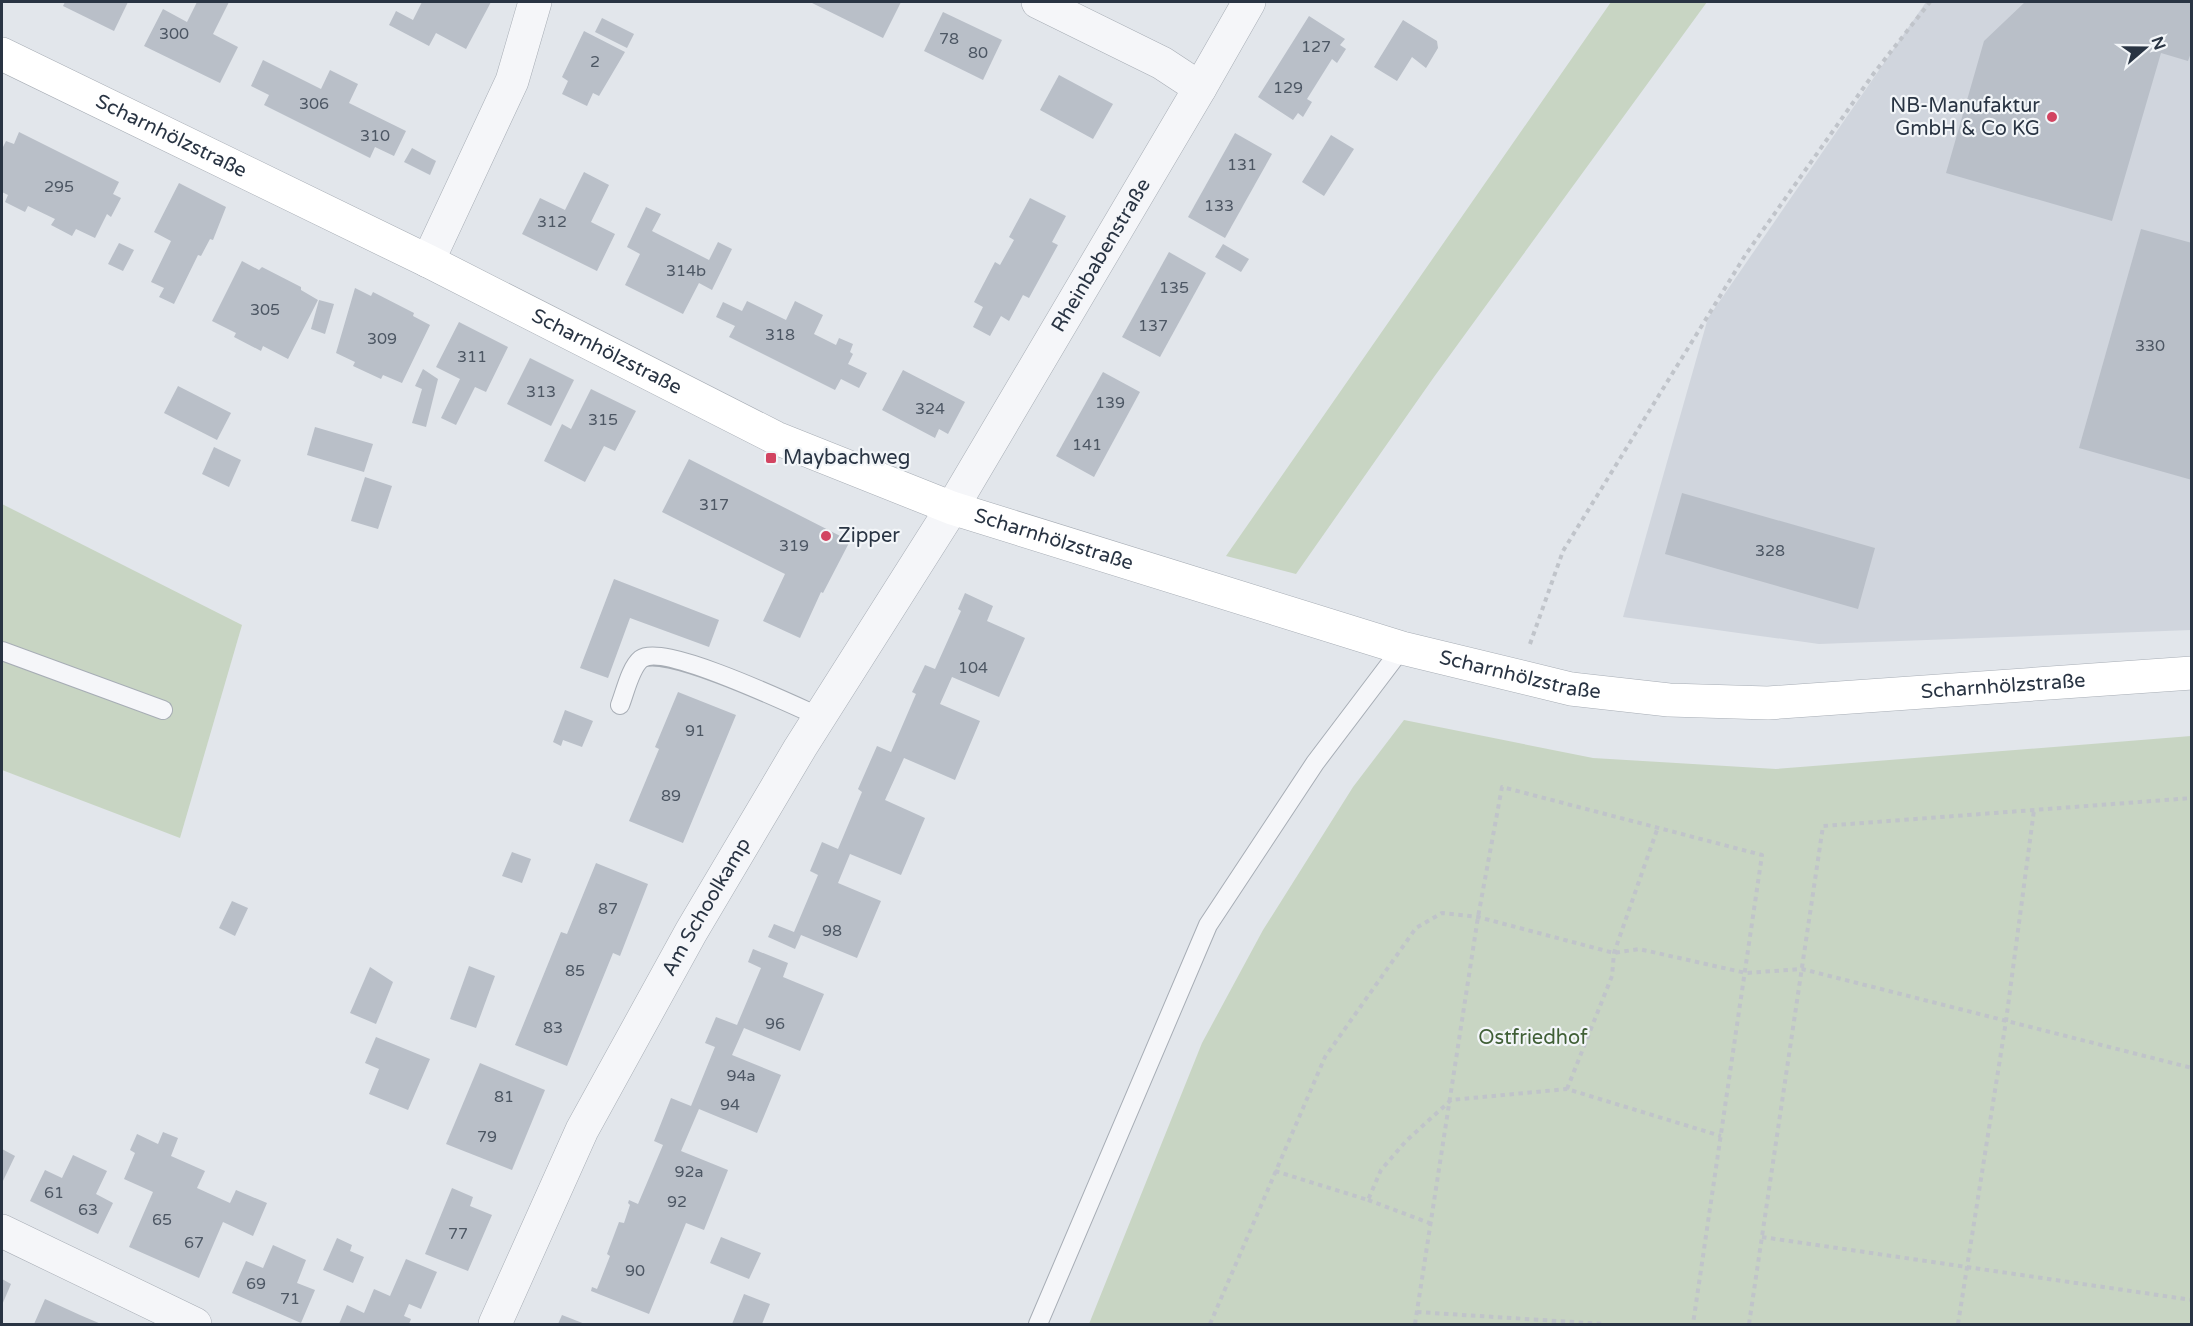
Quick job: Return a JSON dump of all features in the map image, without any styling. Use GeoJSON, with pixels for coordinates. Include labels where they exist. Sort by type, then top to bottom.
{"type":"FeatureCollection","features":[{"type":"Feature","properties":{"kind":"main road","name":"Scharnhölzstraße"},"geometry":{"type":"LineString","coordinates":[[2,54],[428,261],[776,438],[952,508],[1402,648],[1571,689],[1669,700],[1768,703],[2192,673]]}},
{"type":"Feature","properties":{"kind":"street"},"geometry":{"type":"LineString","coordinates":[[428,261],[512,81],[535,2]]}},
{"type":"Feature","properties":{"kind":"street"},"geometry":{"type":"LineString","coordinates":[[1038,2],[1162,63],[1200,88]]}},
{"type":"Feature","properties":{"kind":"street","name":"Rheinbabenstraße"},"geometry":{"type":"LineString","coordinates":[[952,508],[1249,2]]}},
{"type":"Feature","properties":{"kind":"street","name":"Am Schoolkamp"},"geometry":{"type":"LineString","coordinates":[[495,1324],[582,1130],[691,932],[820,717],[952,508]]}},
{"type":"Feature","properties":{"kind":"street"},"geometry":{"type":"LineString","coordinates":[[2,1231],[195,1324]]}},
{"type":"Feature","properties":{"kind":"lane"},"geometry":{"type":"LineString","coordinates":[[1038,1324],[1208,924],[1315,764],[1402,648]]}},
{"type":"Feature","properties":{"kind":"lane"},"geometry":{"type":"LineString","coordinates":[[2,651],[163,710]]}},
{"type":"Feature","properties":{"kind":"lane"},"geometry":{"type":"LineString","coordinates":[[620,705],[634,668],[641,659],[649,656],[680,660],[704,668],[820,717]]}},
{"type":"Feature","properties":{"kind":"path"},"geometry":{"type":"LineString","coordinates":[[1519,676],[1563,551],[1746,254],[1874,73],[1930,2]]}},
{"type":"Feature","properties":{"kind":"path"},"geometry":{"type":"LineString","coordinates":[[1415,1324],[1478,917],[1502,787],[1762,855],[1693,1324]]}},
{"type":"Feature","properties":{"kind":"path"},"geometry":{"type":"LineString","coordinates":[[1749,1324],[1823,826],[2192,798]]}},
{"type":"Feature","properties":{"kind":"path"},"geometry":{"type":"LineString","coordinates":[[1958,1324],[2006,1021],[2034,810]]}},
{"type":"Feature","properties":{"kind":"path"},"geometry":{"type":"LineString","coordinates":[[1567,1089],[1612,976],[1614,953],[1658,827]]}},
{"type":"Feature","properties":{"kind":"path"},"geometry":{"type":"LineString","coordinates":[[1210,1324],[1325,1057],[1416,928],[1442,913],[1478,917],[1614,953],[1639,950],[1746,973],[1802,969],[2192,1068]]}},
{"type":"Feature","properties":{"kind":"path"},"geometry":{"type":"LineString","coordinates":[[1368,1200],[1381,1170],[1406,1141],[1451,1100],[1567,1089],[1720,1136]]}},
{"type":"Feature","properties":{"kind":"path"},"geometry":{"type":"LineString","coordinates":[[1275,1171],[1368,1200],[1432,1224]]}},
{"type":"Feature","properties":{"kind":"path"},"geometry":{"type":"LineString","coordinates":[[1762,1237],[2192,1300]]}},
{"type":"Feature","properties":{"kind":"path"},"geometry":{"type":"LineString","coordinates":[[1417,1312],[1604,1324]]}},
{"type":"Feature","properties":{"kind":"shaded area"},"geometry":{"type":"Polygon","coordinates":[[[1926,2],[2191,2],[2191,630],[1819,644],[1623,617],[1708,318],[1926,2]]]}},
{"type":"Feature","properties":{"kind":"green space"},"geometry":{"type":"Polygon","coordinates":[[[1611,2],[1707,2],[1434,377],[1296,574],[1226,556],[1611,2]]]}},
{"type":"Feature","properties":{"kind":"green space"},"geometry":{"type":"Polygon","coordinates":[[[2,504],[242,625],[180,838],[2,770],[2,504]]]}},
{"type":"Feature","properties":{"kind":"green space","name":"Ostfriedhof"},"geometry":{"type":"Polygon","coordinates":[[[1404,720],[1593,758],[1776,769],[2191,736],[2191,1324],[1089,1324],[1202,1043],[1263,930],[1353,787],[1404,720]]]}},
{"type":"Feature","properties":{"kind":"building"},"geometry":{"type":"Polygon","coordinates":[[[65,2],[128,2],[114,31],[63,6],[65,2]]]}},
{"type":"Feature","properties":{"kind":"building"},"geometry":{"type":"Polygon","coordinates":[[[197,2],[229,2],[213,34],[238,47],[220,83],[144,46],[163,9],[187,22],[197,2]]]}},
{"type":"Feature","properties":{"kind":"building"},"geometry":{"type":"Polygon","coordinates":[[[422,2],[491,2],[466,49],[436,33],[429,46],[389,25],[396,11],[413,20],[422,2]]]}},
{"type":"Feature","properties":{"kind":"building"},"geometry":{"type":"Polygon","coordinates":[[[810,2],[901,2],[883,38],[810,2]]]}},
{"type":"Feature","properties":{"kind":"building","name":"NB-Manufaktur GmbH & Co KG"},"geometry":{"type":"Polygon","coordinates":[[[2025,2],[2192,2],[2192,50],[2188,61],[2161,53],[2112,221],[1946,173],[1984,41],[2025,2]]]}},
{"type":"Feature","properties":{"kind":"building"},"geometry":{"type":"Polygon","coordinates":[[[943,12],[1002,40],[983,80],[924,51],[943,12]]]}},
{"type":"Feature","properties":{"kind":"building"},"geometry":{"type":"Polygon","coordinates":[[[1309,16],[1345,39],[1340,45],[1346,49],[1337,63],[1332,59],[1307,99],[1312,102],[1303,117],[1298,113],[1293,120],[1258,97],[1309,16]]]}},
{"type":"Feature","properties":{"kind":"building"},"geometry":{"type":"Polygon","coordinates":[[[602,18],[634,34],[627,48],[595,32],[602,18]]]}},
{"type":"Feature","properties":{"kind":"building"},"geometry":{"type":"Polygon","coordinates":[[[1403,20],[1437,41],[1438,48],[1426,68],[1412,57],[1397,81],[1374,67],[1403,20]]]}},
{"type":"Feature","properties":{"kind":"building"},"geometry":{"type":"Polygon","coordinates":[[[584,31],[625,52],[599,96],[593,93],[587,106],[562,94],[568,81],[562,77],[584,31]]]}},
{"type":"Feature","properties":{"kind":"building"},"geometry":{"type":"Polygon","coordinates":[[[263,60],[321,89],[330,70],[358,84],[349,103],[406,131],[394,156],[375,147],[370,158],[264,105],[269,95],[251,86],[263,60]]]}},
{"type":"Feature","properties":{"kind":"building"},"geometry":{"type":"Polygon","coordinates":[[[1059,75],[1113,104],[1093,139],[1040,110],[1059,75]]]}},
{"type":"Feature","properties":{"kind":"building"},"geometry":{"type":"Polygon","coordinates":[[[19,132],[119,182],[113,194],[121,198],[111,217],[107,214],[95,238],[76,229],[72,236],[51,225],[55,219],[28,206],[25,212],[5,202],[8,195],[2,192],[2,149],[6,141],[14,144],[19,132]]]}},
{"type":"Feature","properties":{"kind":"building"},"geometry":{"type":"Polygon","coordinates":[[[1235,133],[1272,154],[1225,238],[1188,217],[1235,133]]]}},
{"type":"Feature","properties":{"kind":"building"},"geometry":{"type":"Polygon","coordinates":[[[1331,135],[1354,149],[1324,196],[1302,182],[1331,135]]]}},
{"type":"Feature","properties":{"kind":"building"},"geometry":{"type":"Polygon","coordinates":[[[412,148],[436,161],[430,175],[404,162],[412,148]]]}},
{"type":"Feature","properties":{"kind":"building"},"geometry":{"type":"Polygon","coordinates":[[[584,172],[609,185],[591,222],[615,234],[597,271],[522,234],[540,198],[565,210],[584,172]]]}},
{"type":"Feature","properties":{"kind":"building"},"geometry":{"type":"Polygon","coordinates":[[[179,183],[226,207],[213,240],[210,239],[201,256],[198,255],[174,304],[159,297],[164,288],[151,282],[171,241],[154,232],[179,183]]]}},
{"type":"Feature","properties":{"kind":"building"},"geometry":{"type":"Polygon","coordinates":[[[1030,198],[1066,216],[1052,242],[1058,245],[1029,298],[1023,295],[1009,321],[1001,316],[990,336],[973,327],[983,307],[974,302],[995,262],[1000,265],[1014,240],[1009,237],[1030,198]]]}},
{"type":"Feature","properties":{"kind":"building"},"geometry":{"type":"Polygon","coordinates":[[[646,207],[661,214],[652,231],[709,260],[718,242],[732,249],[712,290],[699,283],[683,314],[625,285],[640,254],[627,247],[646,207]]]}},
{"type":"Feature","properties":{"kind":"building"},"geometry":{"type":"Polygon","coordinates":[[[2141,229],[2192,243],[2192,480],[2079,448],[2141,229]]]}},
{"type":"Feature","properties":{"kind":"building"},"geometry":{"type":"Polygon","coordinates":[[[119,243],[134,250],[123,271],[108,264],[119,243]]]}},
{"type":"Feature","properties":{"kind":"building"},"geometry":{"type":"Polygon","coordinates":[[[1223,244],[1249,259],[1241,272],[1215,257],[1223,244]]]}},
{"type":"Feature","properties":{"kind":"building"},"geometry":{"type":"Polygon","coordinates":[[[1169,252],[1206,273],[1160,357],[1122,337],[1169,252]]]}},
{"type":"Feature","properties":{"kind":"building"},"geometry":{"type":"Polygon","coordinates":[[[242,261],[259,270],[262,267],[301,287],[301,290],[318,300],[288,359],[263,346],[261,351],[234,337],[236,333],[212,321],[242,261]]]}},
{"type":"Feature","properties":{"kind":"building"},"geometry":{"type":"Polygon","coordinates":[[[355,288],[371,296],[373,292],[414,313],[413,316],[430,325],[402,383],[383,375],[381,379],[353,366],[355,362],[336,353],[355,288]]]}},
{"type":"Feature","properties":{"kind":"building"},"geometry":{"type":"Polygon","coordinates":[[[319,300],[334,304],[325,334],[311,329],[319,300]]]}},
{"type":"Feature","properties":{"kind":"building"},"geometry":{"type":"Polygon","coordinates":[[[747,301],[786,320],[795,301],[823,315],[814,334],[836,345],[839,338],[853,344],[850,352],[853,354],[848,364],[867,373],[859,388],[841,379],[835,390],[729,337],[735,326],[716,317],[723,302],[742,311],[747,301]]]}},
{"type":"Feature","properties":{"kind":"building"},"geometry":{"type":"Polygon","coordinates":[[[459,322],[508,347],[486,392],[475,387],[456,425],[441,418],[460,379],[436,367],[459,322]]]}},
{"type":"Feature","properties":{"kind":"building"},"geometry":{"type":"Polygon","coordinates":[[[530,358],[574,380],[551,426],[507,404],[530,358]]]}},
{"type":"Feature","properties":{"kind":"building"},"geometry":{"type":"Polygon","coordinates":[[[423,369],[438,379],[426,427],[412,423],[422,389],[415,386],[423,369]]]}},
{"type":"Feature","properties":{"kind":"building"},"geometry":{"type":"Polygon","coordinates":[[[903,370],[965,402],[948,434],[939,429],[935,438],[882,410],[903,370]]]}},
{"type":"Feature","properties":{"kind":"building"},"geometry":{"type":"Polygon","coordinates":[[[1103,372],[1140,392],[1094,477],[1056,456],[1103,372]]]}},
{"type":"Feature","properties":{"kind":"building"},"geometry":{"type":"Polygon","coordinates":[[[178,386],[231,413],[217,440],[164,413],[178,386]]]}},
{"type":"Feature","properties":{"kind":"building"},"geometry":{"type":"Polygon","coordinates":[[[591,389],[636,411],[615,451],[604,446],[585,482],[544,461],[562,424],[571,429],[591,389]]]}},
{"type":"Feature","properties":{"kind":"building"},"geometry":{"type":"Polygon","coordinates":[[[315,427],[373,444],[364,472],[307,455],[315,427]]]}},
{"type":"Feature","properties":{"kind":"building"},"geometry":{"type":"Polygon","coordinates":[[[214,447],[241,460],[229,487],[202,474],[214,447]]]}},
{"type":"Feature","properties":{"kind":"building"},"geometry":{"type":"Polygon","coordinates":[[[689,459],[850,541],[823,593],[821,592],[800,638],[763,621],[785,574],[662,512],[689,459]]]}},
{"type":"Feature","properties":{"kind":"building"},"geometry":{"type":"Polygon","coordinates":[[[365,477],[392,486],[378,529],[351,521],[365,477]]]}},
{"type":"Feature","properties":{"kind":"building"},"geometry":{"type":"Polygon","coordinates":[[[1682,493],[1875,548],[1858,609],[1665,554],[1682,493]]]}},
{"type":"Feature","properties":{"kind":"building"},"geometry":{"type":"Polygon","coordinates":[[[614,579],[719,620],[709,647],[630,618],[608,678],[580,668],[614,579]]]}},
{"type":"Feature","properties":{"kind":"building"},"geometry":{"type":"Polygon","coordinates":[[[965,593],[993,606],[987,621],[1025,638],[999,697],[952,677],[940,704],[980,721],[955,780],[904,758],[885,800],[925,818],[901,875],[850,854],[838,883],[881,901],[857,958],[801,935],[795,949],[768,937],[774,924],[794,932],[818,875],[810,871],[822,842],[838,849],[862,792],[858,789],[877,746],[891,752],[916,694],[912,692],[925,665],[935,669],[961,611],[958,609],[965,593]]]}},
{"type":"Feature","properties":{"kind":"building"},"geometry":{"type":"Polygon","coordinates":[[[678,692],[736,715],[683,843],[629,821],[659,749],[655,747],[678,692]]]}},
{"type":"Feature","properties":{"kind":"building"},"geometry":{"type":"Polygon","coordinates":[[[565,710],[593,721],[582,747],[563,740],[561,746],[553,742],[565,710]]]}},
{"type":"Feature","properties":{"kind":"building"},"geometry":{"type":"Polygon","coordinates":[[[512,852],[531,859],[522,883],[502,876],[512,852]]]}},
{"type":"Feature","properties":{"kind":"building"},"geometry":{"type":"Polygon","coordinates":[[[596,863],[648,884],[620,956],[613,953],[567,1066],[515,1045],[561,932],[567,934],[596,863]]]}},
{"type":"Feature","properties":{"kind":"building"},"geometry":{"type":"Polygon","coordinates":[[[232,901],[248,908],[235,936],[219,928],[232,901]]]}},
{"type":"Feature","properties":{"kind":"building"},"geometry":{"type":"Polygon","coordinates":[[[753,949],[788,963],[783,977],[824,994],[800,1051],[744,1028],[732,1055],[781,1075],[757,1133],[699,1109],[681,1151],[728,1170],[704,1230],[686,1223],[649,1314],[591,1291],[592,1287],[597,1289],[610,1256],[607,1254],[619,1222],[624,1223],[630,1205],[629,1200],[638,1204],[663,1145],[654,1141],[671,1098],[691,1106],[715,1047],[705,1043],[716,1017],[737,1025],[761,968],[748,962],[753,949]]]}},
{"type":"Feature","properties":{"kind":"building"},"geometry":{"type":"Polygon","coordinates":[[[469,966],[495,976],[476,1028],[450,1019],[469,966]]]}},
{"type":"Feature","properties":{"kind":"building"},"geometry":{"type":"Polygon","coordinates":[[[370,967],[393,982],[376,1024],[350,1013],[370,967]]]}},
{"type":"Feature","properties":{"kind":"building"},"geometry":{"type":"Polygon","coordinates":[[[376,1037],[430,1059],[408,1110],[369,1094],[379,1069],[365,1063],[376,1037]]]}},
{"type":"Feature","properties":{"kind":"building"},"geometry":{"type":"Polygon","coordinates":[[[480,1063],[545,1090],[512,1170],[446,1144],[480,1063]]]}},
{"type":"Feature","properties":{"kind":"building"},"geometry":{"type":"Polygon","coordinates":[[[163,1132],[178,1138],[171,1156],[205,1171],[197,1188],[230,1203],[236,1190],[267,1203],[253,1236],[223,1222],[199,1278],[129,1247],[153,1192],[124,1179],[135,1153],[130,1150],[137,1134],[158,1144],[163,1132]]]}},
{"type":"Feature","properties":{"kind":"building"},"geometry":{"type":"Polygon","coordinates":[[[2,1149],[15,1156],[2,1183],[2,1149]]]}},
{"type":"Feature","properties":{"kind":"building"},"geometry":{"type":"Polygon","coordinates":[[[73,1155],[107,1171],[96,1194],[113,1203],[98,1234],[30,1201],[45,1170],[62,1178],[73,1155]]]}},
{"type":"Feature","properties":{"kind":"building"},"geometry":{"type":"Polygon","coordinates":[[[452,1188],[473,1197],[470,1206],[492,1215],[468,1271],[425,1254],[452,1188]]]}},
{"type":"Feature","properties":{"kind":"building"},"geometry":{"type":"Polygon","coordinates":[[[721,1237],[761,1253],[749,1279],[710,1263],[721,1237]]]}},
{"type":"Feature","properties":{"kind":"building"},"geometry":{"type":"Polygon","coordinates":[[[337,1238],[352,1245],[350,1251],[364,1257],[353,1283],[323,1270],[337,1238]]]}},
{"type":"Feature","properties":{"kind":"building"},"geometry":{"type":"Polygon","coordinates":[[[273,1245],[306,1260],[297,1283],[315,1290],[301,1323],[232,1293],[246,1261],[263,1268],[273,1245]]]}},
{"type":"Feature","properties":{"kind":"building"},"geometry":{"type":"Polygon","coordinates":[[[406,1259],[437,1272],[421,1309],[409,1304],[404,1316],[411,1319],[409,1324],[339,1324],[347,1305],[364,1313],[374,1289],[390,1296],[406,1259]]]}},
{"type":"Feature","properties":{"kind":"building"},"geometry":{"type":"Polygon","coordinates":[[[2,1279],[11,1284],[2,1305],[2,1279]]]}},
{"type":"Feature","properties":{"kind":"building"},"geometry":{"type":"Polygon","coordinates":[[[744,1294],[770,1304],[762,1324],[732,1324],[744,1294]]]}},
{"type":"Feature","properties":{"kind":"building"},"geometry":{"type":"Polygon","coordinates":[[[45,1299],[80,1315],[101,1324],[34,1324],[45,1299]]]}},
{"type":"Feature","properties":{"kind":"building"},"geometry":{"type":"Polygon","coordinates":[[[562,1315],[585,1324],[558,1324],[562,1315]]]}},
{"type":"Feature","properties":{"kind":"place","name":"NB-Manufaktur GmbH & Co KG"},"geometry":{"type":"Point","coordinates":[2052,117]}},
{"type":"Feature","properties":{"kind":"place","name":"Maybachweg"},"geometry":{"type":"Point","coordinates":[771,458]}},
{"type":"Feature","properties":{"kind":"place","name":"Zipper"},"geometry":{"type":"Point","coordinates":[826,536]}}]}
